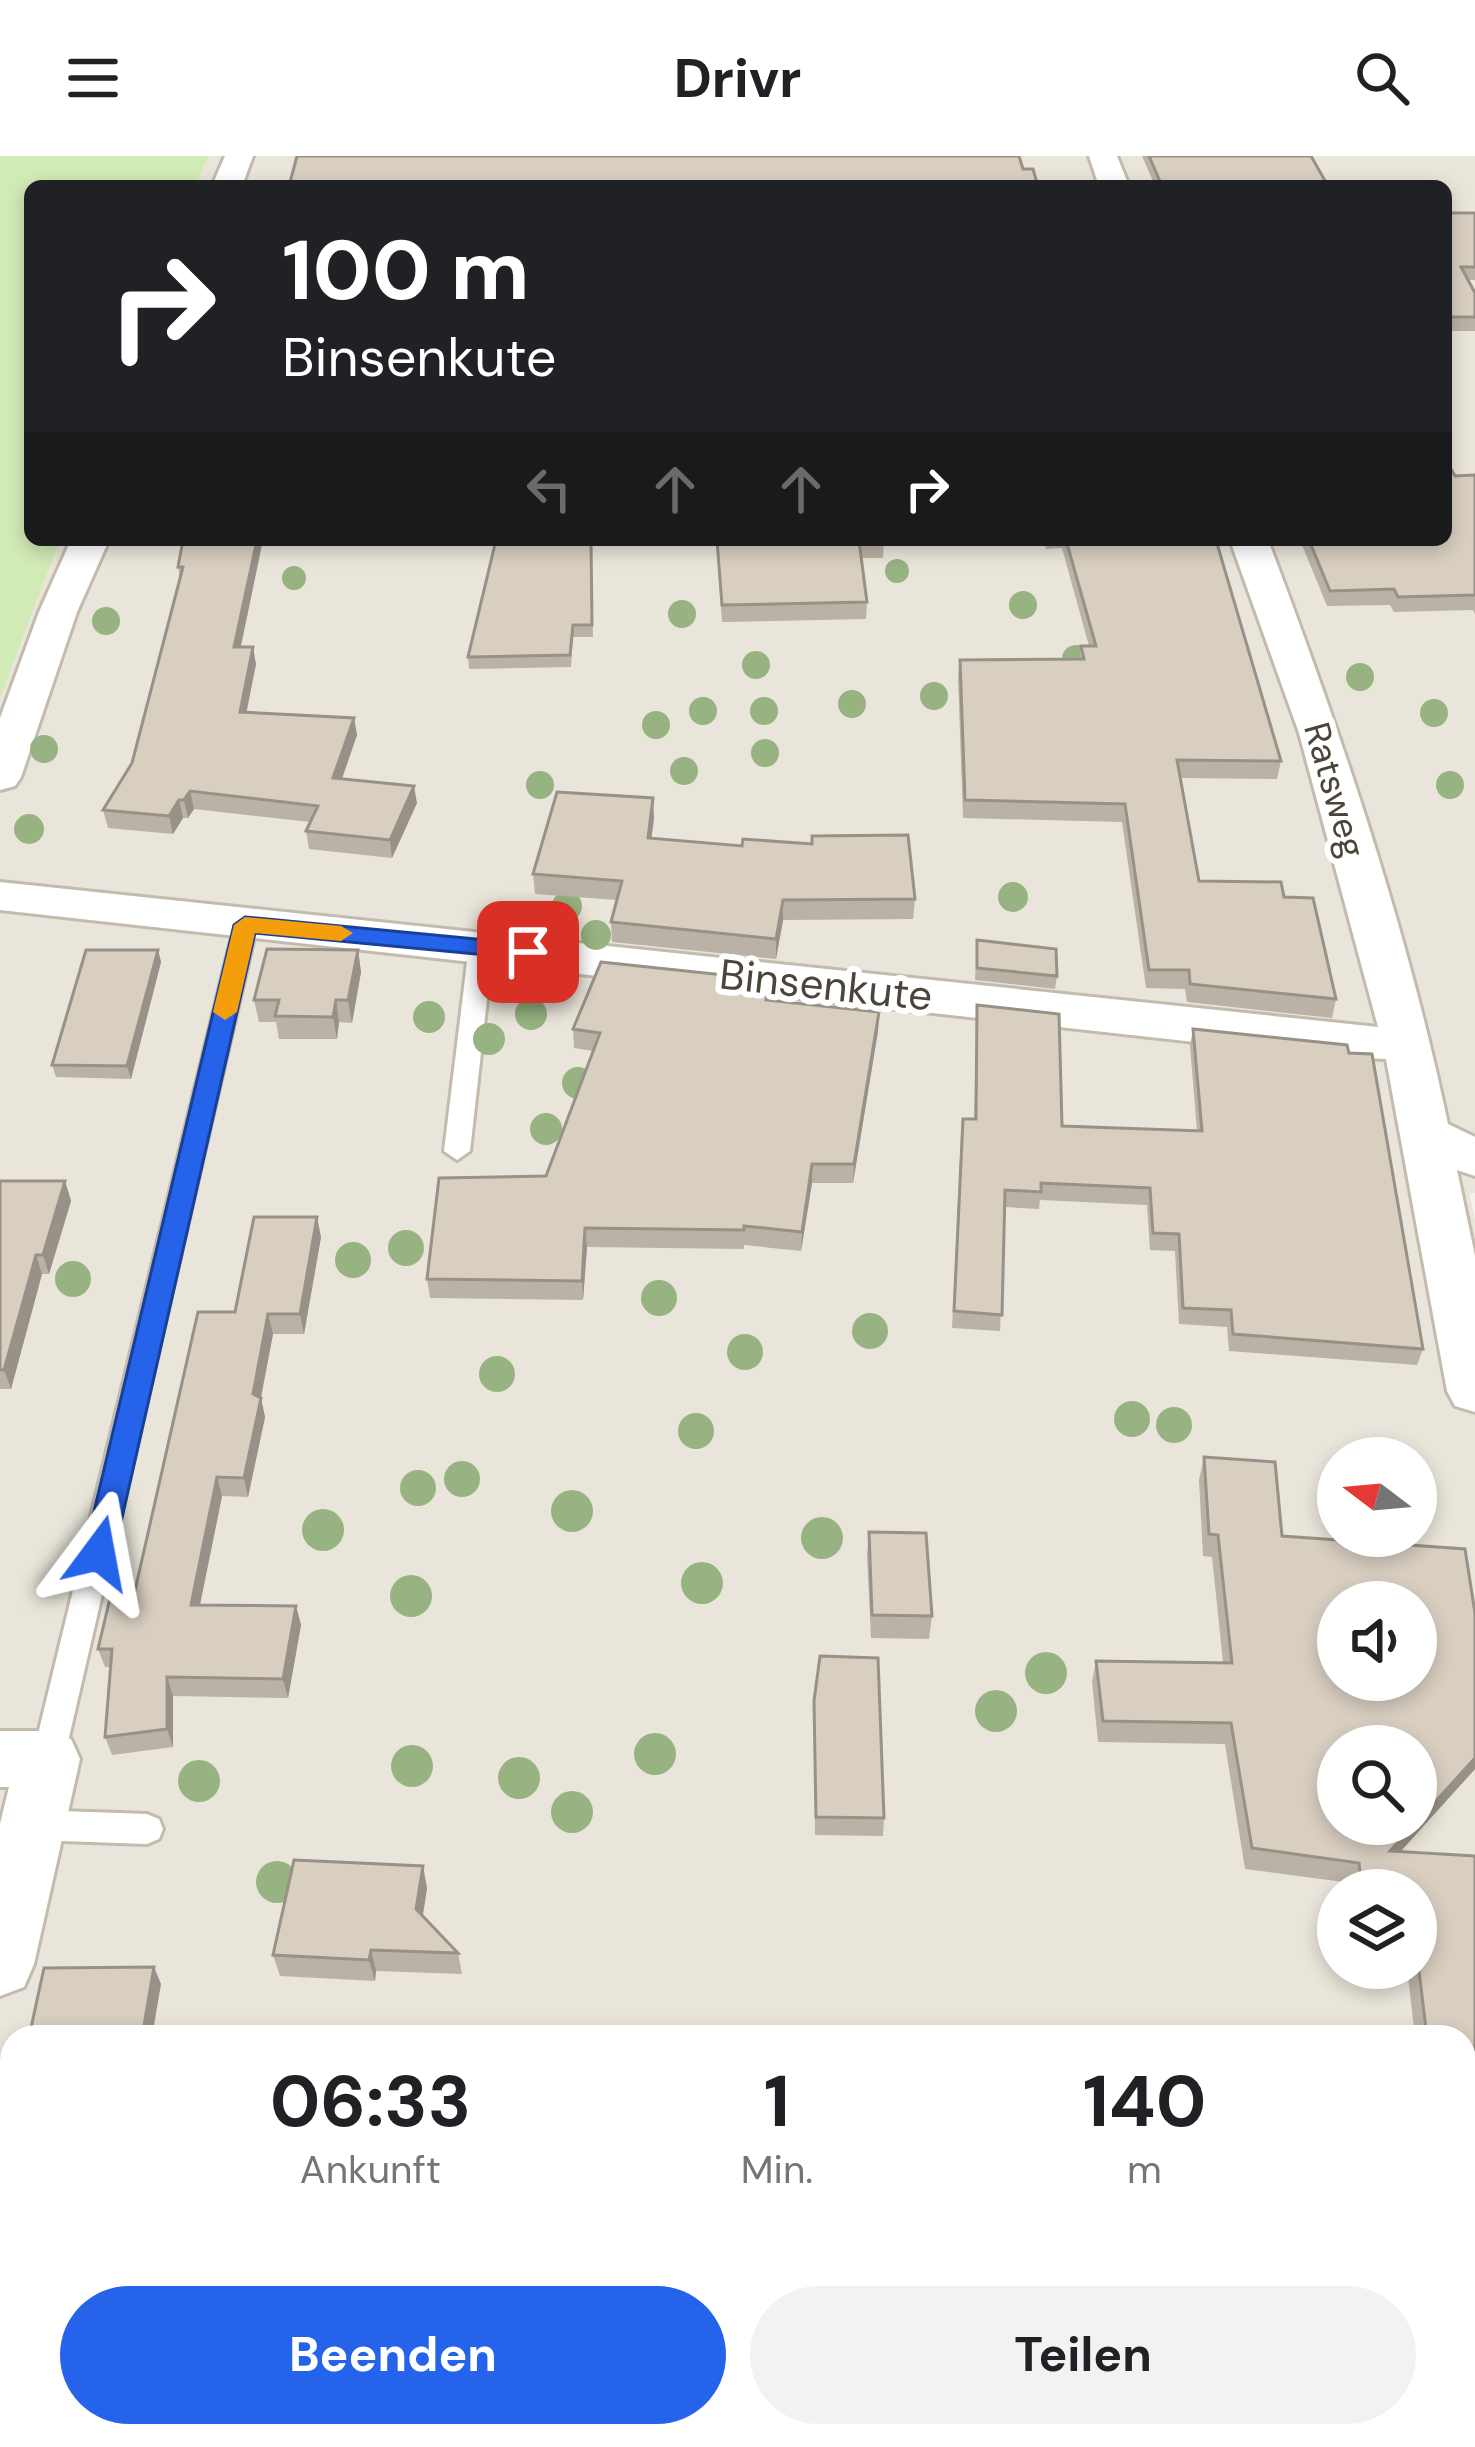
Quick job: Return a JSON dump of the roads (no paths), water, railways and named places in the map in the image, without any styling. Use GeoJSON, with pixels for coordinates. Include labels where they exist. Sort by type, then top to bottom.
{"type":"FeatureCollection","features":[{"type":"Feature","properties":{"kind":"street"},"geometry":{"type":"LineString","coordinates":[[0,777],[86,546]]}},
{"type":"Feature","properties":{"kind":"street","name":"Ratsweg"},"geometry":{"type":"LineString","coordinates":[[1251,546],[1320,733],[1407,1044],[1475,1391]]}},
{"type":"Feature","properties":{"kind":"street","name":"Binsenkute"},"geometry":{"type":"LineString","coordinates":[[0,896],[1299,1037],[1407,1044]]}},
{"type":"Feature","properties":{"kind":"street"},"geometry":{"type":"LineString","coordinates":[[1422,1132],[1475,1158]]}},
{"type":"Feature","properties":{"kind":"street"},"geometry":{"type":"LineString","coordinates":[[0,1964],[33,1825],[24,1760]]}},
{"type":"Feature","properties":{"kind":"lane"},"geometry":{"type":"LineString","coordinates":[[24,1760],[245,925]]}},
{"type":"Feature","properties":{"kind":"lane"},"geometry":{"type":"LineString","coordinates":[[457,1150],[481,946]]}},
{"type":"Feature","properties":{"kind":"lane"},"geometry":{"type":"LineString","coordinates":[[33,1825],[147,1829]]}}]}
